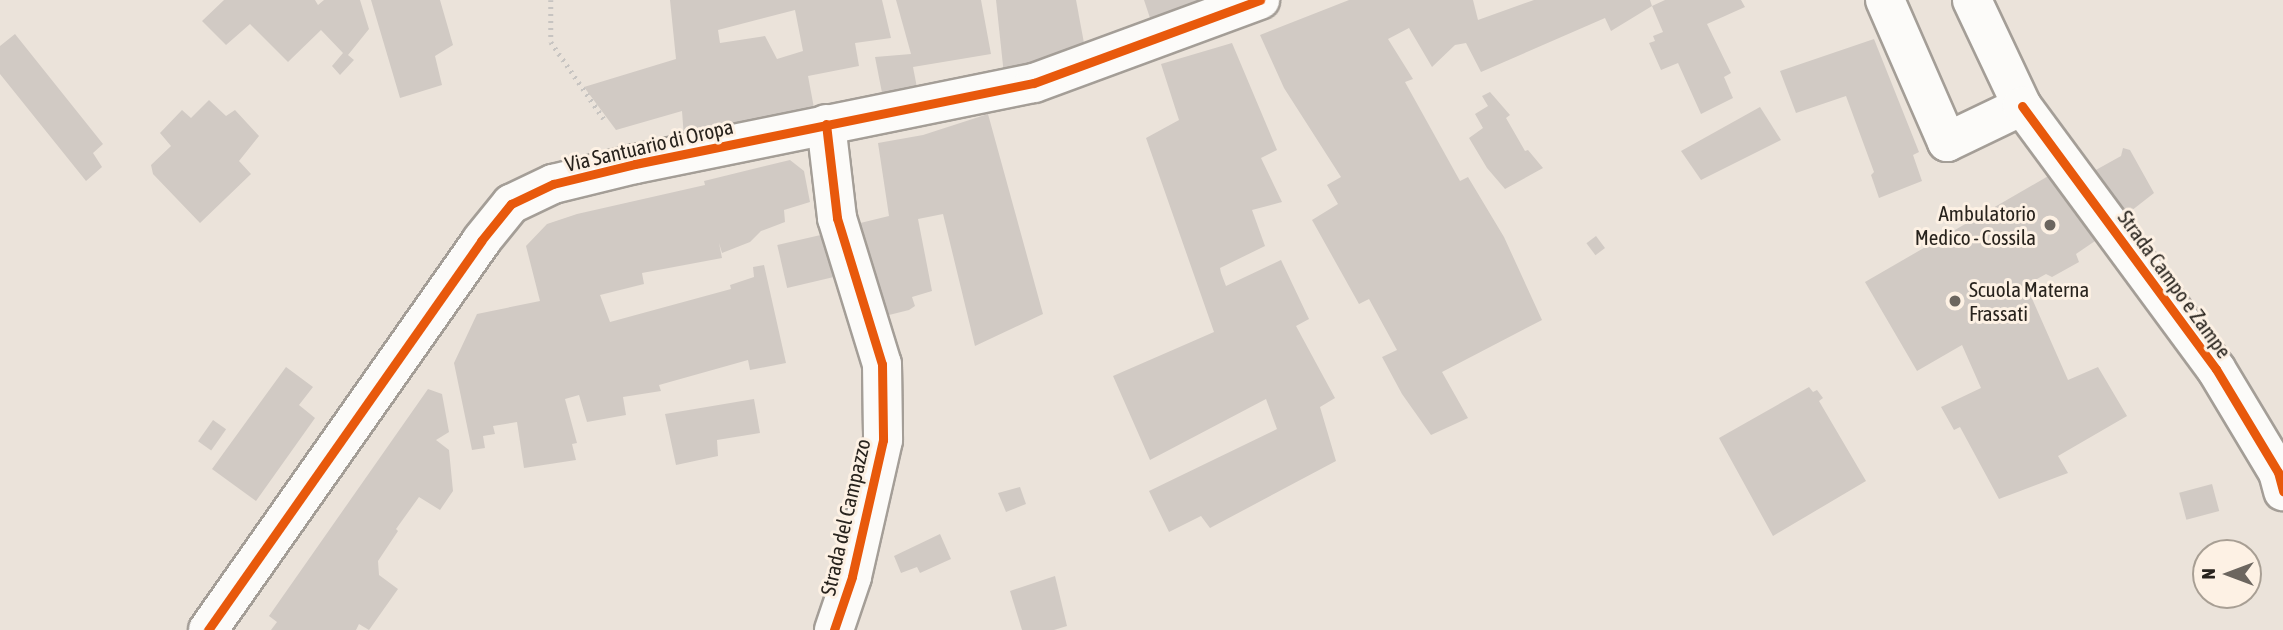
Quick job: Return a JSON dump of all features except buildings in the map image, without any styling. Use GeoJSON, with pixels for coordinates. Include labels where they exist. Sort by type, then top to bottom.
{"type":"FeatureCollection","features":[{"type":"Feature","properties":{"kind":"street","name":"Via Santuario di Oropa"},"geometry":{"type":"LineString","coordinates":[[208,630],[481,241],[511,204],[553,184],[635,164],[1034,83],[1259,0]]}},
{"type":"Feature","properties":{"kind":"street"},"geometry":{"type":"LineString","coordinates":[[1885,0],[1947,142],[2022,106]]}},
{"type":"Feature","properties":{"kind":"street","name":"Strada Campo e Zampe"},"geometry":{"type":"LineString","coordinates":[[1972,0],[2022,106],[2216,369],[2278,472],[2283,491]]}},
{"type":"Feature","properties":{"kind":"street","name":"Strada del Campazzo"},"geometry":{"type":"LineString","coordinates":[[827,124],[837,218],[882,364],[883,440],[852,577],[834,630]]}},
{"type":"Feature","properties":{"kind":"path"},"geometry":{"type":"LineString","coordinates":[[551,0],[551,42],[635,164]]}},
{"type":"Feature","properties":{"kind":"cycle path"},"geometry":{"type":"LineString","coordinates":[[208,630],[481,241],[511,204],[553,184],[635,164],[1034,83],[1260,0]]}},
{"type":"Feature","properties":{"kind":"cycle path"},"geometry":{"type":"LineString","coordinates":[[2022,106],[2216,369],[2278,472],[2283,491]]}},
{"type":"Feature","properties":{"kind":"cycle path"},"geometry":{"type":"LineString","coordinates":[[826,124],[837,218],[882,364],[883,440],[852,577],[834,630]]}},
{"type":"Feature","properties":{"kind":"place","name":"Ambulatorio Medico - Cossila"},"geometry":{"type":"Point","coordinates":[2050,225]}},
{"type":"Feature","properties":{"kind":"place","name":"Scuola Materna Frassati"},"geometry":{"type":"Point","coordinates":[1955,301]}}]}
